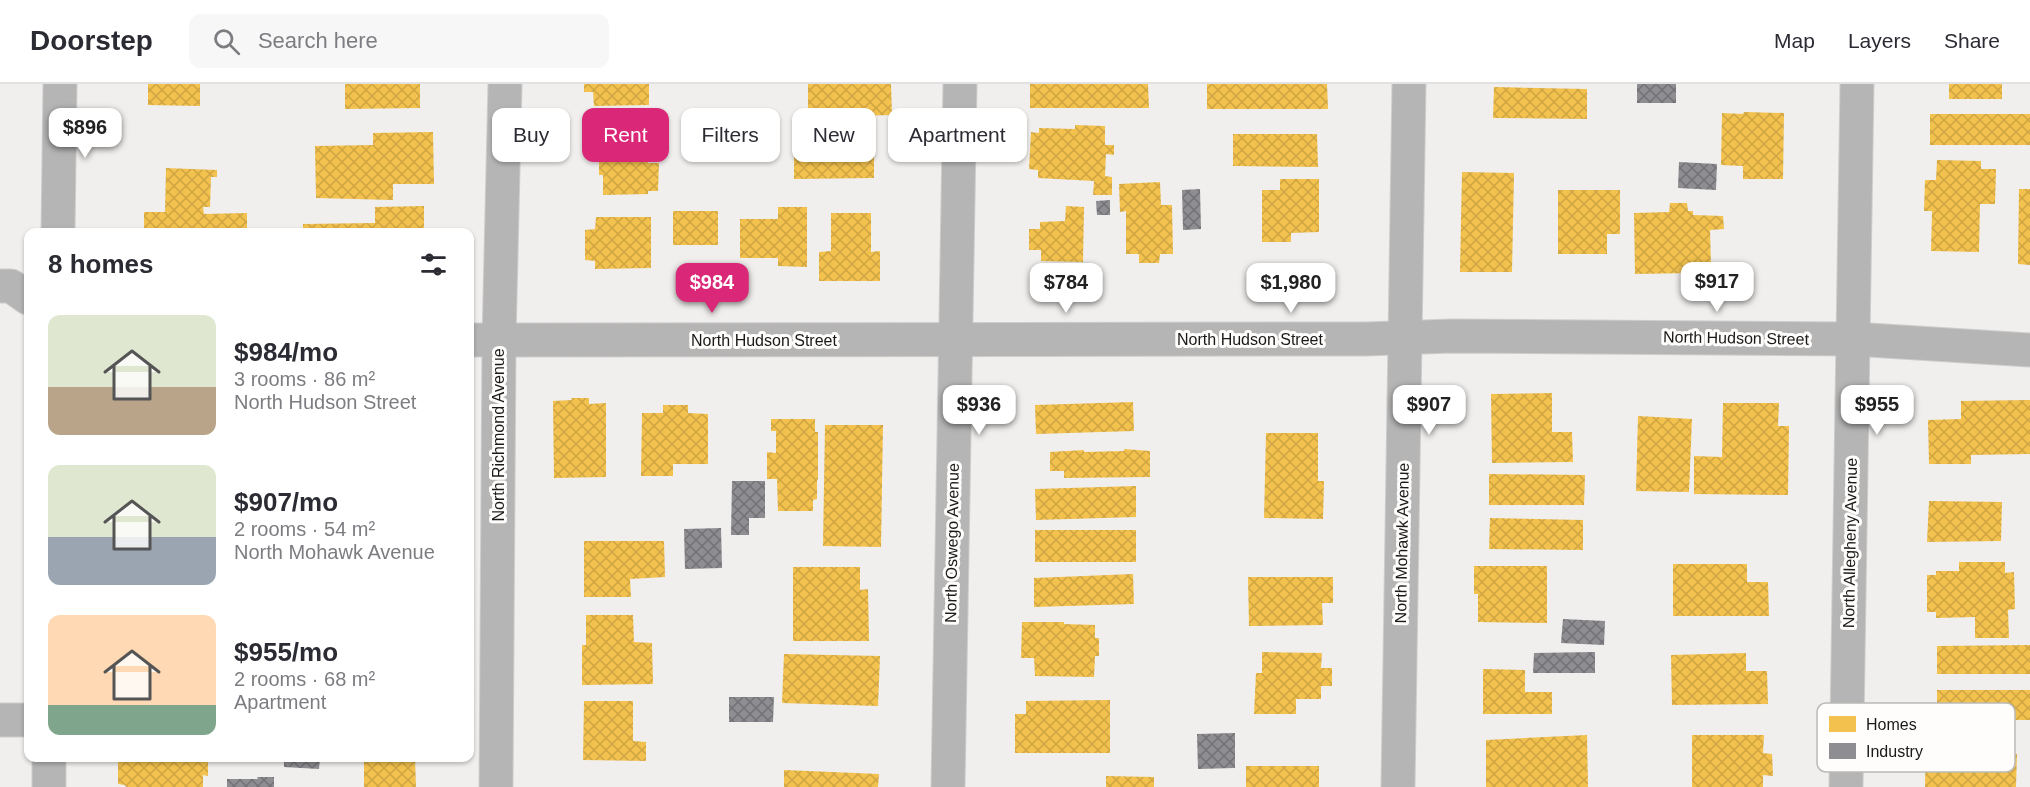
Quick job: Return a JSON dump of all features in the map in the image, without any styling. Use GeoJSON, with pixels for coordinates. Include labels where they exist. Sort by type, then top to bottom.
{"type":"FeatureCollection","features":[{"type":"Feature","properties":{"kind":"street"},"geometry":{"type":"LineString","coordinates":[[58,228],[60,84]]}},
{"type":"Feature","properties":{"kind":"street","name":"North Richmond Avenue"},"geometry":{"type":"LineString","coordinates":[[496,787],[484,340],[505,84]]}},
{"type":"Feature","properties":{"kind":"street","name":"North Oswego Avenue"},"geometry":{"type":"LineString","coordinates":[[948,787],[960,84]]}},
{"type":"Feature","properties":{"kind":"street","name":"North Mohawk Avenue"},"geometry":{"type":"LineString","coordinates":[[1398,787],[1409,84]]}},
{"type":"Feature","properties":{"kind":"street","name":"North Allegheny Avenue"},"geometry":{"type":"LineString","coordinates":[[1847,703],[1857,84]]}},
{"type":"Feature","properties":{"kind":"street"},"geometry":{"type":"LineString","coordinates":[[0,286],[11,286],[24,295]]}},
{"type":"Feature","properties":{"kind":"street","name":"North Hudson Street"},"geometry":{"type":"LineString","coordinates":[[484,340],[1405,339],[1464,336],[1853,339],[2030,350]]}},
{"type":"Feature","properties":{"kind":"street"},"geometry":{"type":"LineString","coordinates":[[0,720],[24,720]]}},
{"type":"Feature","properties":{"kind":"street"},"geometry":{"type":"LineString","coordinates":[[49,762],[49,787]]}},
{"type":"Feature","properties":{"kind":"street","name":"North Allegheny Avenue"},"geometry":{"type":"LineString","coordinates":[[1846,772],[1846,787]]}},
{"type":"Feature","properties":{"kind":"building: Homes"},"geometry":{"type":"Polygon","coordinates":[[[148,84],[200,84],[200,106],[148,105],[148,84]]]}},
{"type":"Feature","properties":{"kind":"building: Homes"},"geometry":{"type":"Polygon","coordinates":[[[345,84],[420,84],[420,108],[345,109],[345,84]]]}},
{"type":"Feature","properties":{"kind":"building: Homes"},"geometry":{"type":"Polygon","coordinates":[[[584,84],[649,84],[649,105],[594,106],[593,92],[584,92],[584,84]]]}},
{"type":"Feature","properties":{"kind":"building: Homes"},"geometry":{"type":"Polygon","coordinates":[[[808,84],[891,84],[892,108],[888,108],[888,115],[876,115],[876,108],[808,108],[808,84]]]}},
{"type":"Feature","properties":{"kind":"building: Homes"},"geometry":{"type":"Polygon","coordinates":[[[1030,84],[1148,84],[1149,108],[1030,108],[1030,84]]]}},
{"type":"Feature","properties":{"kind":"building: Homes"},"geometry":{"type":"Polygon","coordinates":[[[1207,84],[1327,84],[1328,109],[1207,109],[1207,84]]]}},
{"type":"Feature","properties":{"kind":"building: Homes"},"geometry":{"type":"Polygon","coordinates":[[[1949,84],[2002,84],[2002,99],[1949,99],[1949,84]]]}},
{"type":"Feature","properties":{"kind":"building: Homes"},"geometry":{"type":"Polygon","coordinates":[[[1494,87],[1587,89],[1587,119],[1493,118],[1494,87]]]}},
{"type":"Feature","properties":{"kind":"building: Homes"},"geometry":{"type":"Polygon","coordinates":[[[1744,112],[1784,113],[1783,179],[1743,179],[1743,166],[1721,165],[1722,113],[1743,114],[1744,112]]]}},
{"type":"Feature","properties":{"kind":"building: Homes"},"geometry":{"type":"Polygon","coordinates":[[[1930,114],[2030,114],[2030,145],[1930,145],[1930,114]]]}},
{"type":"Feature","properties":{"kind":"building: Homes"},"geometry":{"type":"Polygon","coordinates":[[[1075,125],[1105,126],[1105,145],[1114,145],[1114,155],[1106,154],[1105,176],[1112,177],[1112,195],[1093,195],[1094,181],[1038,178],[1038,170],[1029,169],[1031,132],[1039,133],[1039,128],[1075,129],[1075,125]]]}},
{"type":"Feature","properties":{"kind":"building: Homes"},"geometry":{"type":"Polygon","coordinates":[[[433,132],[434,184],[393,184],[393,200],[316,198],[315,146],[373,145],[373,133],[433,132]]]}},
{"type":"Feature","properties":{"kind":"building: Homes"},"geometry":{"type":"Polygon","coordinates":[[[1233,134],[1317,134],[1318,167],[1233,166],[1233,134]]]}},
{"type":"Feature","properties":{"kind":"building: Homes"},"geometry":{"type":"Polygon","coordinates":[[[1937,160],[1981,161],[1981,169],[1996,169],[1995,204],[1980,204],[1979,252],[1931,251],[1932,211],[1924,211],[1925,180],[1936,180],[1937,160]]]}},
{"type":"Feature","properties":{"kind":"building: Homes"},"geometry":{"type":"Polygon","coordinates":[[[599,162],[659,163],[658,191],[648,191],[648,194],[603,195],[603,175],[599,175],[599,162]]]}},
{"type":"Feature","properties":{"kind":"building: Homes"},"geometry":{"type":"Polygon","coordinates":[[[794,162],[874,162],[874,178],[794,179],[794,162]]]}},
{"type":"Feature","properties":{"kind":"building: Homes"},"geometry":{"type":"Polygon","coordinates":[[[166,168],[217,170],[217,177],[211,177],[210,207],[203,207],[204,214],[247,213],[247,228],[144,228],[144,212],[165,212],[166,168]]]}},
{"type":"Feature","properties":{"kind":"building: Homes"},"geometry":{"type":"Polygon","coordinates":[[[1462,172],[1514,173],[1512,272],[1460,272],[1462,172]]]}},
{"type":"Feature","properties":{"kind":"building: Homes"},"geometry":{"type":"Polygon","coordinates":[[[1280,179],[1319,179],[1319,232],[1291,233],[1291,242],[1262,242],[1262,190],[1280,190],[1280,179]]]}},
{"type":"Feature","properties":{"kind":"building: Homes"},"geometry":{"type":"Polygon","coordinates":[[[1160,182],[1161,205],[1172,205],[1173,254],[1160,254],[1159,263],[1139,263],[1139,254],[1126,254],[1126,211],[1120,212],[1119,184],[1160,182]]]}},
{"type":"Feature","properties":{"kind":"building: Homes"},"geometry":{"type":"Polygon","coordinates":[[[2019,189],[2030,189],[2030,265],[2018,264],[2019,189]]]}},
{"type":"Feature","properties":{"kind":"building: Homes"},"geometry":{"type":"Polygon","coordinates":[[[1558,190],[1620,190],[1620,234],[1607,234],[1607,254],[1558,254],[1558,190]]]}},
{"type":"Feature","properties":{"kind":"building: Homes"},"geometry":{"type":"Polygon","coordinates":[[[1670,203],[1687,203],[1688,211],[1693,211],[1693,215],[1723,216],[1724,229],[1710,230],[1711,266],[1693,266],[1693,273],[1635,274],[1634,213],[1669,212],[1670,203]]]}},
{"type":"Feature","properties":{"kind":"building: Homes"},"geometry":{"type":"Polygon","coordinates":[[[424,206],[424,228],[303,228],[303,224],[375,223],[375,207],[424,206]]]}},
{"type":"Feature","properties":{"kind":"building: Homes"},"geometry":{"type":"Polygon","coordinates":[[[1066,206],[1084,207],[1083,262],[1041,261],[1041,250],[1029,250],[1029,229],[1040,229],[1040,222],[1065,221],[1066,206]]]}},
{"type":"Feature","properties":{"kind":"building: Homes"},"geometry":{"type":"Polygon","coordinates":[[[778,207],[807,207],[807,267],[778,266],[778,258],[740,258],[740,219],[778,219],[778,207]]]}},
{"type":"Feature","properties":{"kind":"building: Homes"},"geometry":{"type":"Polygon","coordinates":[[[673,211],[718,211],[718,245],[673,245],[673,211]]]}},
{"type":"Feature","properties":{"kind":"building: Homes"},"geometry":{"type":"Polygon","coordinates":[[[831,213],[871,213],[871,252],[880,251],[880,281],[819,281],[819,252],[831,251],[831,213]]]}},
{"type":"Feature","properties":{"kind":"building: Homes"},"geometry":{"type":"Polygon","coordinates":[[[596,217],[651,217],[651,268],[595,269],[595,261],[585,260],[585,230],[595,229],[596,217]]]}},
{"type":"Feature","properties":{"kind":"building: Homes"},"geometry":{"type":"Polygon","coordinates":[[[1552,393],[1552,432],[1572,432],[1573,462],[1492,463],[1491,394],[1552,393]]]}},
{"type":"Feature","properties":{"kind":"building: Homes"},"geometry":{"type":"Polygon","coordinates":[[[571,398],[589,398],[589,404],[606,403],[606,477],[554,478],[553,401],[572,400],[571,398]]]}},
{"type":"Feature","properties":{"kind":"building: Homes"},"geometry":{"type":"Polygon","coordinates":[[[2030,400],[2030,454],[1971,455],[1971,464],[1929,464],[1928,420],[1961,419],[1961,401],[2030,400]]]}},
{"type":"Feature","properties":{"kind":"building: Homes"},"geometry":{"type":"Polygon","coordinates":[[[1133,402],[1134,431],[1036,434],[1035,405],[1133,402]]]}},
{"type":"Feature","properties":{"kind":"building: Homes"},"geometry":{"type":"Polygon","coordinates":[[[1723,403],[1779,403],[1778,426],[1789,426],[1788,495],[1694,494],[1694,456],[1722,457],[1723,403]]]}},
{"type":"Feature","properties":{"kind":"building: Homes"},"geometry":{"type":"Polygon","coordinates":[[[663,405],[688,405],[688,413],[708,414],[708,464],[673,464],[673,476],[641,476],[642,413],[663,413],[663,405]]]}},
{"type":"Feature","properties":{"kind":"building: Homes"},"geometry":{"type":"Polygon","coordinates":[[[1638,416],[1692,419],[1689,492],[1636,491],[1638,416]]]}},
{"type":"Feature","properties":{"kind":"building: Homes"},"geometry":{"type":"Polygon","coordinates":[[[771,419],[815,419],[815,432],[818,432],[818,479],[817,499],[813,500],[813,511],[778,511],[777,479],[767,479],[767,452],[776,453],[776,431],[771,431],[771,419]]]}},
{"type":"Feature","properties":{"kind":"building: Homes"},"geometry":{"type":"Polygon","coordinates":[[[825,425],[883,425],[881,547],[823,546],[825,425]]]}},
{"type":"Feature","properties":{"kind":"building: Homes"},"geometry":{"type":"Polygon","coordinates":[[[1266,433],[1318,433],[1318,481],[1324,481],[1323,519],[1264,518],[1266,433]]]}},
{"type":"Feature","properties":{"kind":"building: Homes"},"geometry":{"type":"Polygon","coordinates":[[[1124,449],[1150,451],[1150,477],[1064,478],[1064,471],[1050,471],[1050,452],[1124,451],[1124,449]]]}},
{"type":"Feature","properties":{"kind":"building: Homes"},"geometry":{"type":"Polygon","coordinates":[[[1489,474],[1585,475],[1584,505],[1489,505],[1489,474]]]}},
{"type":"Feature","properties":{"kind":"building: Homes"},"geometry":{"type":"Polygon","coordinates":[[[1136,486],[1136,517],[1036,520],[1035,489],[1136,486]]]}},
{"type":"Feature","properties":{"kind":"building: Homes"},"geometry":{"type":"Polygon","coordinates":[[[1929,501],[2002,502],[2001,541],[1927,542],[1929,501]]]}},
{"type":"Feature","properties":{"kind":"building: Homes"},"geometry":{"type":"Polygon","coordinates":[[[1490,518],[1583,520],[1583,550],[1489,549],[1490,518]]]}},
{"type":"Feature","properties":{"kind":"building: Homes"},"geometry":{"type":"Polygon","coordinates":[[[1035,530],[1136,530],[1136,562],[1035,562],[1035,530]]]}},
{"type":"Feature","properties":{"kind":"building: Homes"},"geometry":{"type":"Polygon","coordinates":[[[584,541],[664,541],[665,577],[630,579],[631,597],[584,597],[584,541]]]}},
{"type":"Feature","properties":{"kind":"building: Homes"},"geometry":{"type":"Polygon","coordinates":[[[1959,562],[2005,562],[2005,573],[2014,572],[2015,609],[2008,610],[2009,638],[1975,638],[1975,617],[1936,618],[1936,612],[1927,612],[1927,575],[1936,575],[1936,571],[1959,571],[1959,562]]]}},
{"type":"Feature","properties":{"kind":"building: Homes"},"geometry":{"type":"Polygon","coordinates":[[[1673,564],[1747,564],[1747,582],[1768,582],[1769,616],[1673,616],[1673,564]]]}},
{"type":"Feature","properties":{"kind":"building: Homes"},"geometry":{"type":"Polygon","coordinates":[[[1474,566],[1547,566],[1547,623],[1478,622],[1478,594],[1474,594],[1474,566]]]}},
{"type":"Feature","properties":{"kind":"building: Homes"},"geometry":{"type":"Polygon","coordinates":[[[793,567],[860,567],[860,590],[868,589],[869,641],[793,641],[793,567]]]}},
{"type":"Feature","properties":{"kind":"building: Homes"},"geometry":{"type":"Polygon","coordinates":[[[1133,574],[1134,604],[1034,607],[1034,578],[1133,574]]]}},
{"type":"Feature","properties":{"kind":"building: Homes"},"geometry":{"type":"Polygon","coordinates":[[[1248,577],[1333,577],[1333,603],[1322,603],[1323,625],[1249,626],[1248,577]]]}},
{"type":"Feature","properties":{"kind":"building: Homes"},"geometry":{"type":"Polygon","coordinates":[[[586,615],[633,615],[634,642],[652,643],[653,684],[582,685],[582,645],[586,645],[586,615]]]}},
{"type":"Feature","properties":{"kind":"building: Homes"},"geometry":{"type":"Polygon","coordinates":[[[1022,622],[1095,625],[1095,638],[1099,638],[1099,656],[1095,656],[1094,677],[1035,676],[1034,658],[1021,658],[1022,622]]]}},
{"type":"Feature","properties":{"kind":"building: Homes"},"geometry":{"type":"Polygon","coordinates":[[[2030,645],[2030,674],[1937,674],[1937,646],[2030,645]]]}},
{"type":"Feature","properties":{"kind":"building: Homes"},"geometry":{"type":"Polygon","coordinates":[[[1262,652],[1322,653],[1321,668],[1332,668],[1332,686],[1321,686],[1321,699],[1296,699],[1296,714],[1254,714],[1256,673],[1262,673],[1262,652]]]}},
{"type":"Feature","properties":{"kind":"building: Homes"},"geometry":{"type":"Polygon","coordinates":[[[1746,653],[1746,671],[1767,671],[1768,704],[1672,705],[1671,655],[1746,653]]]}},
{"type":"Feature","properties":{"kind":"building: Homes"},"geometry":{"type":"Polygon","coordinates":[[[784,654],[880,656],[878,706],[782,703],[784,654]]]}},
{"type":"Feature","properties":{"kind":"building: Homes"},"geometry":{"type":"Polygon","coordinates":[[[1483,669],[1525,670],[1525,692],[1552,692],[1552,714],[1483,714],[1483,669]]]}},
{"type":"Feature","properties":{"kind":"building: Homes"},"geometry":{"type":"Polygon","coordinates":[[[1937,690],[2030,690],[2030,720],[2015,720],[2015,703],[1937,703],[1937,690]]]}},
{"type":"Feature","properties":{"kind":"building: Homes"},"geometry":{"type":"Polygon","coordinates":[[[1110,700],[1110,753],[1015,753],[1015,714],[1026,714],[1026,701],[1110,700]]]}},
{"type":"Feature","properties":{"kind":"building: Homes"},"geometry":{"type":"Polygon","coordinates":[[[584,701],[633,701],[633,741],[646,742],[646,761],[583,760],[584,701]]]}},
{"type":"Feature","properties":{"kind":"building: Homes"},"geometry":{"type":"Polygon","coordinates":[[[1587,735],[1588,787],[1486,787],[1486,740],[1587,735]]]}},
{"type":"Feature","properties":{"kind":"building: Homes"},"geometry":{"type":"Polygon","coordinates":[[[1692,735],[1764,735],[1763,753],[1772,754],[1773,776],[1763,775],[1763,787],[1692,787],[1692,735]]]}},
{"type":"Feature","properties":{"kind":"building: Homes"},"geometry":{"type":"Polygon","coordinates":[[[2015,754],[2017,754],[2016,787],[1925,787],[1925,772],[2015,772],[2015,754]]]}},
{"type":"Feature","properties":{"kind":"building: Homes"},"geometry":{"type":"Polygon","coordinates":[[[118,762],[208,762],[208,776],[203,775],[203,787],[126,787],[118,784],[118,762]]]}},
{"type":"Feature","properties":{"kind":"building: Homes"},"geometry":{"type":"Polygon","coordinates":[[[364,762],[415,762],[416,787],[364,787],[364,762]]]}},
{"type":"Feature","properties":{"kind":"building: Homes"},"geometry":{"type":"Polygon","coordinates":[[[1246,766],[1319,766],[1319,787],[1246,787],[1246,766]]]}},
{"type":"Feature","properties":{"kind":"building: Homes"},"geometry":{"type":"Polygon","coordinates":[[[784,770],[879,774],[878,787],[784,787],[784,770]]]}},
{"type":"Feature","properties":{"kind":"building: Homes"},"geometry":{"type":"Polygon","coordinates":[[[1106,776],[1154,777],[1154,787],[1106,787],[1106,776]]]}},
{"type":"Feature","properties":{"kind":"building: Industry"},"geometry":{"type":"Polygon","coordinates":[[[1637,84],[1676,84],[1676,103],[1637,103],[1637,84]]]}},
{"type":"Feature","properties":{"kind":"building: Industry"},"geometry":{"type":"Polygon","coordinates":[[[1679,162],[1717,164],[1716,190],[1678,188],[1679,162]]]}},
{"type":"Feature","properties":{"kind":"building: Industry"},"geometry":{"type":"Polygon","coordinates":[[[1200,189],[1201,229],[1183,230],[1182,190],[1200,189]]]}},
{"type":"Feature","properties":{"kind":"building: Industry"},"geometry":{"type":"Polygon","coordinates":[[[1110,200],[1110,215],[1097,215],[1096,201],[1110,200]]]}},
{"type":"Feature","properties":{"kind":"building: Industry"},"geometry":{"type":"Polygon","coordinates":[[[732,481],[765,481],[765,518],[749,518],[749,535],[731,535],[732,481]]]}},
{"type":"Feature","properties":{"kind":"building: Industry"},"geometry":{"type":"Polygon","coordinates":[[[721,528],[722,568],[685,569],[684,529],[721,528]]]}},
{"type":"Feature","properties":{"kind":"building: Industry"},"geometry":{"type":"Polygon","coordinates":[[[1563,619],[1605,621],[1604,645],[1561,643],[1563,619]]]}},
{"type":"Feature","properties":{"kind":"building: Industry"},"geometry":{"type":"Polygon","coordinates":[[[1595,652],[1595,673],[1533,673],[1534,653],[1595,652]]]}},
{"type":"Feature","properties":{"kind":"building: Industry"},"geometry":{"type":"Polygon","coordinates":[[[729,697],[774,697],[773,722],[729,722],[729,697]]]}},
{"type":"Feature","properties":{"kind":"building: Industry"},"geometry":{"type":"Polygon","coordinates":[[[1235,733],[1235,768],[1198,769],[1197,734],[1235,733]]]}},
{"type":"Feature","properties":{"kind":"building: Industry"},"geometry":{"type":"Polygon","coordinates":[[[284,762],[320,762],[319,769],[284,767],[284,762]]]}},
{"type":"Feature","properties":{"kind":"building: Industry"},"geometry":{"type":"Polygon","coordinates":[[[257,777],[274,777],[274,787],[227,787],[227,779],[258,779],[257,777]]]}}]}
